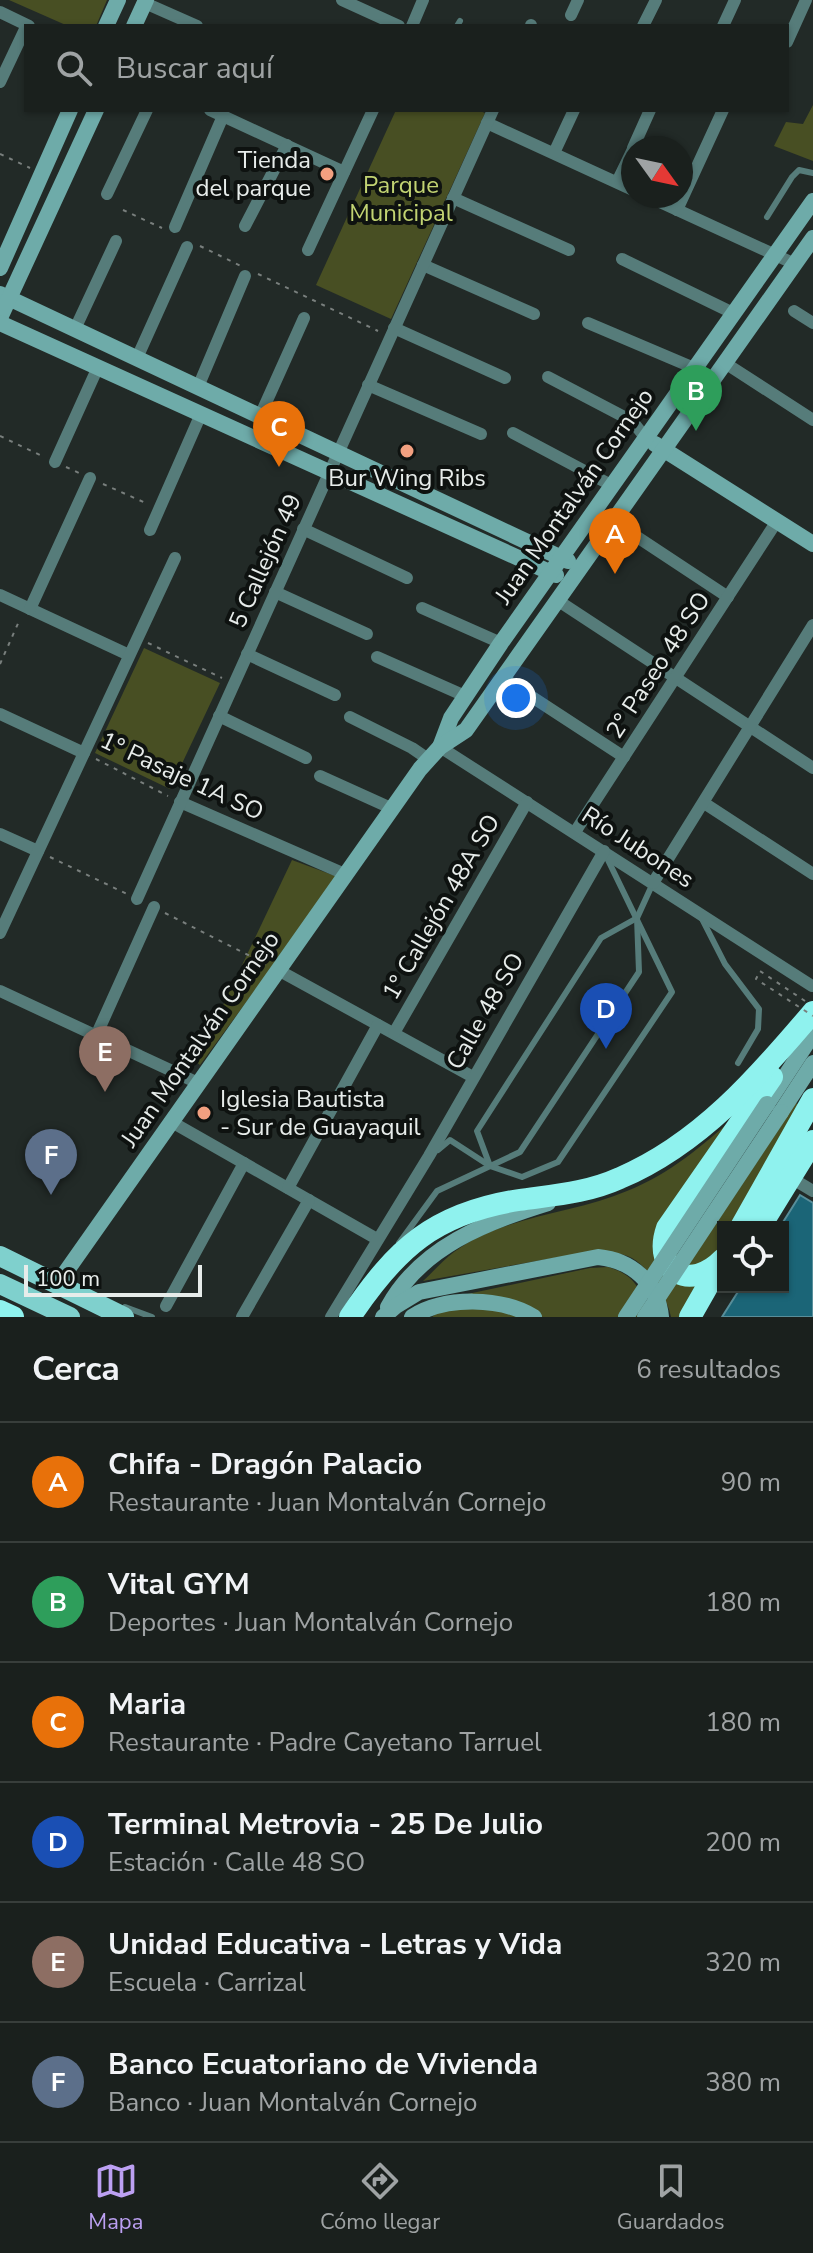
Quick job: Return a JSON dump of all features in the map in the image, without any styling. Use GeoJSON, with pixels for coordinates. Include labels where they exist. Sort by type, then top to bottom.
{"type":"FeatureCollection","features":[{"type":"Feature","properties":{"kind":"highway"},"geometry":{"type":"LineString","coordinates":[[350,1317],[376,1278],[416,1240],[451,1218],[496,1204],[592,1190],[648,1165],[696,1132],[765,1070],[811,1011]]}},
{"type":"Feature","properties":{"kind":"highway"},"geometry":{"type":"LineString","coordinates":[[717,1264],[705,1274],[689,1277],[672,1268],[663,1247],[667,1228],[811,1011]]}},
{"type":"Feature","properties":{"kind":"highway"},"geometry":{"type":"LineString","coordinates":[[744,1221],[813,1099]]}},
{"type":"Feature","properties":{"kind":"highway"},"geometry":{"type":"LineString","coordinates":[[764,1221],[813,1141]]}},
{"type":"Feature","properties":{"kind":"highway"},"geometry":{"type":"LineString","coordinates":[[690,1317],[717,1270]]}},
{"type":"Feature","properties":{"kind":"highway"},"geometry":{"type":"LineString","coordinates":[[702,1317],[720,1293]]}},
{"type":"Feature","properties":{"kind":"highway"},"geometry":{"type":"LineString","coordinates":[[0,1311],[13,1317]]}},
{"type":"Feature","properties":{"kind":"main road"},"geometry":{"type":"LineString","coordinates":[[0,1256],[124,1317]]}},
{"type":"Feature","properties":{"kind":"main road"},"geometry":{"type":"LineString","coordinates":[[0,1284],[70,1317]]}},
{"type":"Feature","properties":{"kind":"street"},"geometry":{"type":"LineString","coordinates":[[107,24],[118,0]]}},
{"type":"Feature","properties":{"kind":"street"},"geometry":{"type":"LineString","coordinates":[[342,0],[395,24]]}},
{"type":"Feature","properties":{"kind":"street"},"geometry":{"type":"LineString","coordinates":[[413,24],[423,0]]}},
{"type":"Feature","properties":{"kind":"street"},"geometry":{"type":"LineString","coordinates":[[571,15],[578,0]]}},
{"type":"Feature","properties":{"kind":"street"},"geometry":{"type":"LineString","coordinates":[[644,24],[656,0]]}},
{"type":"Feature","properties":{"kind":"street"},"geometry":{"type":"LineString","coordinates":[[724,24],[735,0]]}},
{"type":"Feature","properties":{"kind":"street"},"geometry":{"type":"LineString","coordinates":[[789,38],[806,0]]}},
{"type":"Feature","properties":{"kind":"street"},"geometry":{"type":"LineString","coordinates":[[135,24],[146,1],[193,24]]}},
{"type":"Feature","properties":{"kind":"street"},"geometry":{"type":"LineString","coordinates":[[0,12],[24,24]]}},
{"type":"Feature","properties":{"kind":"street"},"geometry":{"type":"LineString","coordinates":[[0,82],[24,32]]}},
{"type":"Feature","properties":{"kind":"street"},"geometry":{"type":"LineString","coordinates":[[0,268],[69,112]]}},
{"type":"Feature","properties":{"kind":"street"},"geometry":{"type":"LineString","coordinates":[[95,112],[4,296],[0,320],[550,571],[568,584]]}},
{"type":"Feature","properties":{"kind":"street"},"geometry":{"type":"LineString","coordinates":[[107,194],[146,112]]}},
{"type":"Feature","properties":{"kind":"street"},"geometry":{"type":"LineString","coordinates":[[308,250],[372,112]]}},
{"type":"Feature","properties":{"kind":"street","name":"5 Callejón 49"},"geometry":{"type":"LineString","coordinates":[[137,899],[492,112]]}},
{"type":"Feature","properties":{"kind":"street"},"geometry":{"type":"LineString","coordinates":[[554,153],[573,112]]}},
{"type":"Feature","properties":{"kind":"street"},"geometry":{"type":"LineString","coordinates":[[638,136],[649,112]]}},
{"type":"Feature","properties":{"kind":"street"},"geometry":{"type":"LineString","coordinates":[[677,210],[722,112]]}},
{"type":"Feature","properties":{"kind":"street"},"geometry":{"type":"LineString","coordinates":[[175,227],[216,113],[344,172]]}},
{"type":"Feature","properties":{"kind":"street"},"geometry":{"type":"LineString","coordinates":[[487,123],[621,184]]}},
{"type":"Feature","properties":{"kind":"street"},"geometry":{"type":"LineString","coordinates":[[245,226],[287,145]]}},
{"type":"Feature","properties":{"kind":"street"},"geometry":{"type":"LineString","coordinates":[[617,182],[621,174]]}},
{"type":"Feature","properties":{"kind":"street"},"geometry":{"type":"LineString","coordinates":[[453,198],[569,250]]}},
{"type":"Feature","properties":{"kind":"street","name":"Juan Montalván Cornejo"},"geometry":{"type":"LineString","coordinates":[[440,747],[451,718],[550,571],[813,201]]}},
{"type":"Feature","properties":{"kind":"street"},"geometry":{"type":"LineString","coordinates":[[673,208],[795,264]]}},
{"type":"Feature","properties":{"kind":"street","name":"Juan Montalván Cornejo"},"geometry":{"type":"LineString","coordinates":[[58,1283],[428,759],[466,730],[813,238]]}},
{"type":"Feature","properties":{"kind":"street"},"geometry":{"type":"LineString","coordinates":[[75,329],[116,241]]}},
{"type":"Feature","properties":{"kind":"street"},"geometry":{"type":"LineString","coordinates":[[137,358],[187,247]]}},
{"type":"Feature","properties":{"kind":"street"},"geometry":{"type":"LineString","coordinates":[[622,259],[733,313]]}},
{"type":"Feature","properties":{"kind":"street"},"geometry":{"type":"LineString","coordinates":[[423,265],[534,314]]}},
{"type":"Feature","properties":{"kind":"street"},"geometry":{"type":"LineString","coordinates":[[198,387],[245,276]]}},
{"type":"Feature","properties":{"kind":"street"},"geometry":{"type":"LineString","coordinates":[[4,296],[581,567]]}},
{"type":"Feature","properties":{"kind":"street"},"geometry":{"type":"LineString","coordinates":[[794,311],[813,323]]}},
{"type":"Feature","properties":{"kind":"street"},"geometry":{"type":"LineString","coordinates":[[260,416],[304,318]]}},
{"type":"Feature","properties":{"kind":"street"},"geometry":{"type":"LineString","coordinates":[[588,323],[694,368]]}},
{"type":"Feature","properties":{"kind":"street"},"geometry":{"type":"LineString","coordinates":[[394,328],[505,378]]}},
{"type":"Feature","properties":{"kind":"street"},"geometry":{"type":"LineString","coordinates":[[725,363],[813,420]]}},
{"type":"Feature","properties":{"kind":"street"},"geometry":{"type":"LineString","coordinates":[[55,462],[98,367]]}},
{"type":"Feature","properties":{"kind":"street"},"geometry":{"type":"LineString","coordinates":[[548,377],[632,421],[645,437],[664,450],[813,544]]}},
{"type":"Feature","properties":{"kind":"street"},"geometry":{"type":"LineString","coordinates":[[368,385],[481,434]]}},
{"type":"Feature","properties":{"kind":"street"},"geometry":{"type":"LineString","coordinates":[[150,530],[201,414]]}},
{"type":"Feature","properties":{"kind":"street"},"geometry":{"type":"LineString","coordinates":[[513,433],[611,485]]}},
{"type":"Feature","properties":{"kind":"street"},"geometry":{"type":"LineString","coordinates":[[28,608],[90,478]]}},
{"type":"Feature","properties":{"kind":"street"},"geometry":{"type":"LineString","coordinates":[[613,521],[728,597]]}},
{"type":"Feature","properties":{"kind":"street","name":"2° Paseo 48 SO"},"geometry":{"type":"LineString","coordinates":[[575,832],[777,521]]}},
{"type":"Feature","properties":{"kind":"street"},"geometry":{"type":"LineString","coordinates":[[303,529],[407,578]]}},
{"type":"Feature","properties":{"kind":"street"},"geometry":{"type":"LineString","coordinates":[[0,933],[175,558]]}},
{"type":"Feature","properties":{"kind":"street"},"geometry":{"type":"LineString","coordinates":[[275,592],[367,634]]}},
{"type":"Feature","properties":{"kind":"street"},"geometry":{"type":"LineString","coordinates":[[0,595],[129,655]]}},
{"type":"Feature","properties":{"kind":"street"},"geometry":{"type":"LineString","coordinates":[[557,600],[813,768]]}},
{"type":"Feature","properties":{"kind":"street"},"geometry":{"type":"LineString","coordinates":[[422,608],[501,643]]}},
{"type":"Feature","properties":{"kind":"street"},"geometry":{"type":"LineString","coordinates":[[653,883],[813,625]]}},
{"type":"Feature","properties":{"kind":"street"},"geometry":{"type":"LineString","coordinates":[[247,654],[335,695]]}},
{"type":"Feature","properties":{"kind":"street"},"geometry":{"type":"LineString","coordinates":[[377,657],[465,696]]}},
{"type":"Feature","properties":{"kind":"street"},"geometry":{"type":"LineString","coordinates":[[503,678],[624,757]]}},
{"type":"Feature","properties":{"kind":"street","name":"1° Pasaje 1A SO"},"geometry":{"type":"LineString","coordinates":[[0,714],[84,753]]}},
{"type":"Feature","properties":{"kind":"street"},"geometry":{"type":"LineString","coordinates":[[219,716],[306,758]]}},
{"type":"Feature","properties":{"kind":"street"},"geometry":{"type":"LineString","coordinates":[[350,717],[428,759]]}},
{"type":"Feature","properties":{"kind":"street","name":"Río Jubones"},"geometry":{"type":"LineString","coordinates":[[440,747],[812,986]]}},
{"type":"Feature","properties":{"kind":"street"},"geometry":{"type":"LineString","coordinates":[[320,776],[393,809]]}},
{"type":"Feature","properties":{"kind":"street","name":"1° Pasaje 1A SO"},"geometry":{"type":"LineString","coordinates":[[180,802],[347,875]]}},
{"type":"Feature","properties":{"kind":"street","name":"1° Callejón 48A SO"},"geometry":{"type":"LineString","coordinates":[[394,1033],[527,802]]}},
{"type":"Feature","properties":{"kind":"street"},"geometry":{"type":"LineString","coordinates":[[704,803],[813,874]]}},
{"type":"Feature","properties":{"kind":"street"},"geometry":{"type":"LineString","coordinates":[[0,834],[38,851]]}},
{"type":"Feature","properties":{"kind":"street","name":"Calle 48 SO"},"geometry":{"type":"LineString","coordinates":[[331,1317],[429,1156],[604,851]]}},
{"type":"Feature","properties":{"kind":"street"},"geometry":{"type":"LineString","coordinates":[[96,1036],[154,907]]}},
{"type":"Feature","properties":{"kind":"street"},"geometry":{"type":"LineString","coordinates":[[278,970],[473,1077]]}},
{"type":"Feature","properties":{"kind":"street"},"geometry":{"type":"LineString","coordinates":[[0,991],[198,1083]]}},
{"type":"Feature","properties":{"kind":"street","name":"1° Callejón 48A SO"},"geometry":{"type":"LineString","coordinates":[[288,1188],[378,1025]]}},
{"type":"Feature","properties":{"kind":"street"},"geometry":{"type":"LineString","coordinates":[[645,1317],[774,1108],[813,1034]]}},
{"type":"Feature","properties":{"kind":"street"},"geometry":{"type":"LineString","coordinates":[[626,1317],[774,1108],[813,1063]]}},
{"type":"Feature","properties":{"kind":"street"},"geometry":{"type":"LineString","coordinates":[[170,1121],[377,1239]]}},
{"type":"Feature","properties":{"kind":"street"},"geometry":{"type":"LineString","coordinates":[[166,1306],[244,1163]]}},
{"type":"Feature","properties":{"kind":"street"},"geometry":{"type":"LineString","coordinates":[[775,1168],[813,1191]]}},
{"type":"Feature","properties":{"kind":"street"},"geometry":{"type":"LineString","coordinates":[[383,1317],[391,1301],[418,1268],[445,1246],[480,1227],[592,1190]]}},
{"type":"Feature","properties":{"kind":"street"},"geometry":{"type":"LineString","coordinates":[[242,1317],[309,1200]]}},
{"type":"Feature","properties":{"kind":"street"},"geometry":{"type":"LineString","coordinates":[[383,1317],[419,1292],[598,1257],[614,1259],[638,1272],[660,1304],[661,1317]]}},
{"type":"Feature","properties":{"kind":"street"},"geometry":{"type":"LineString","coordinates":[[412,1317],[441,1305],[490,1303],[518,1309],[534,1317]]}},
{"type":"Feature","properties":{"kind":"lane"},"geometry":{"type":"LineString","coordinates":[[767,217],[799,170],[813,173]]}},
{"type":"Feature","properties":{"kind":"lane"},"geometry":{"type":"LineString","coordinates":[[429,1156],[450,1140],[490,1166],[522,1177],[558,1162],[672,992],[604,851]]}},
{"type":"Feature","properties":{"kind":"lane"},"geometry":{"type":"LineString","coordinates":[[376,1278],[421,1209],[437,1191],[520,1152],[639,972],[637,918],[653,883]]}},
{"type":"Feature","properties":{"kind":"lane"},"geometry":{"type":"LineString","coordinates":[[700,913],[725,964],[759,1009],[758,1029],[738,1063]]}},
{"type":"Feature","properties":{"kind":"lane"},"geometry":{"type":"LineString","coordinates":[[490,1166],[477,1131],[601,938],[637,918]]}},
{"type":"Feature","properties":{"kind":"lane"},"geometry":{"type":"LineString","coordinates":[[58,1283],[152,1317]]}},
{"type":"Feature","properties":{"kind":"path"},"geometry":{"type":"LineString","coordinates":[[0,154],[42,173]]}},
{"type":"Feature","properties":{"kind":"path"},"geometry":{"type":"LineString","coordinates":[[0,664],[28,608]]}},
{"type":"Feature","properties":{"kind":"path"},"geometry":{"type":"LineString","coordinates":[[137,638],[234,683]]}},
{"type":"Feature","properties":{"kind":"path","name":"1° Pasaje 1A SO"},"geometry":{"type":"LineString","coordinates":[[84,753],[180,802]]}},
{"type":"Feature","properties":{"kind":"path"},"geometry":{"type":"LineString","coordinates":[[760,971],[811,1011],[756,979],[760,971]]}},
{"type":"Feature","properties":{"kind":"green space"},"geometry":{"type":"Polygon","coordinates":[[[9,0],[107,0],[97,24],[63,24],[9,0]]]}},
{"type":"Feature","properties":{"kind":"green space"},"geometry":{"type":"Polygon","coordinates":[[[813,105],[813,161],[774,146],[786,122],[803,124],[813,105]]]}},
{"type":"Feature","properties":{"kind":"green space","name":"Parque Municipal"},"geometry":{"type":"Polygon","coordinates":[[[395,112],[485,113],[391,319],[316,285],[395,112]]]}},
{"type":"Feature","properties":{"kind":"green space"},"geometry":{"type":"Polygon","coordinates":[[[144,648],[220,683],[170,789],[95,753],[144,648]]]}},
{"type":"Feature","properties":{"kind":"green space"},"geometry":{"type":"Polygon","coordinates":[[[292,860],[338,877],[200,1065],[196,1062],[292,860]]]}},
{"type":"Feature","properties":{"kind":"green space"},"geometry":{"type":"Polygon","coordinates":[[[796,1103],[800,1105],[735,1221],[718,1221],[796,1103]]]}},
{"type":"Feature","properties":{"kind":"green space"},"geometry":{"type":"Polygon","coordinates":[[[737,1115],[657,1230],[703,1285],[684,1317],[671,1317],[657,1284],[639,1263],[613,1253],[594,1251],[423,1281],[454,1252],[493,1231],[606,1199],[643,1184],[685,1158],[737,1115]]]}},
{"type":"Feature","properties":{"kind":"green space"},"geometry":{"type":"Polygon","coordinates":[[[717,1222],[715,1256],[687,1267],[717,1222]]]}},
{"type":"Feature","properties":{"kind":"green space"},"geometry":{"type":"Polygon","coordinates":[[[608,1267],[632,1280],[650,1317],[432,1317],[458,1296],[590,1268],[608,1267]]]}},
{"type":"Feature","properties":{"kind":"water"},"geometry":{"type":"Polygon","coordinates":[[[800,1195],[813,1203],[813,1317],[722,1317],[737,1293],[789,1293],[789,1221],[784,1221],[800,1195]]]}},
{"type":"Feature","properties":{"kind":"place","name":"Tienda del parque"},"geometry":{"type":"Point","coordinates":[327,174]}},
{"type":"Feature","properties":{"kind":"place","name":"Vital GYM"},"geometry":{"type":"Point","coordinates":[696,431]}},
{"type":"Feature","properties":{"kind":"place","name":"Bur Wing Ribs"},"geometry":{"type":"Point","coordinates":[407,451]}},
{"type":"Feature","properties":{"kind":"place","name":"Maria"},"geometry":{"type":"Point","coordinates":[279,467]}},
{"type":"Feature","properties":{"kind":"place","name":"Chifa - Dragón Palacio"},"geometry":{"type":"Point","coordinates":[615,574]}},
{"type":"Feature","properties":{"kind":"place","name":"Terminal Metrovia - 25 De Julio"},"geometry":{"type":"Point","coordinates":[606,1049]}},
{"type":"Feature","properties":{"kind":"place","name":"Unidad Educativa - Letras y Vida"},"geometry":{"type":"Point","coordinates":[105,1092]}},
{"type":"Feature","properties":{"kind":"place","name":"Iglesia Bautista - Sur de Guayaquil"},"geometry":{"type":"Point","coordinates":[204,1113]}},
{"type":"Feature","properties":{"kind":"place","name":"Banco Ecuatoriano de Vivienda"},"geometry":{"type":"Point","coordinates":[51,1195]}}]}
